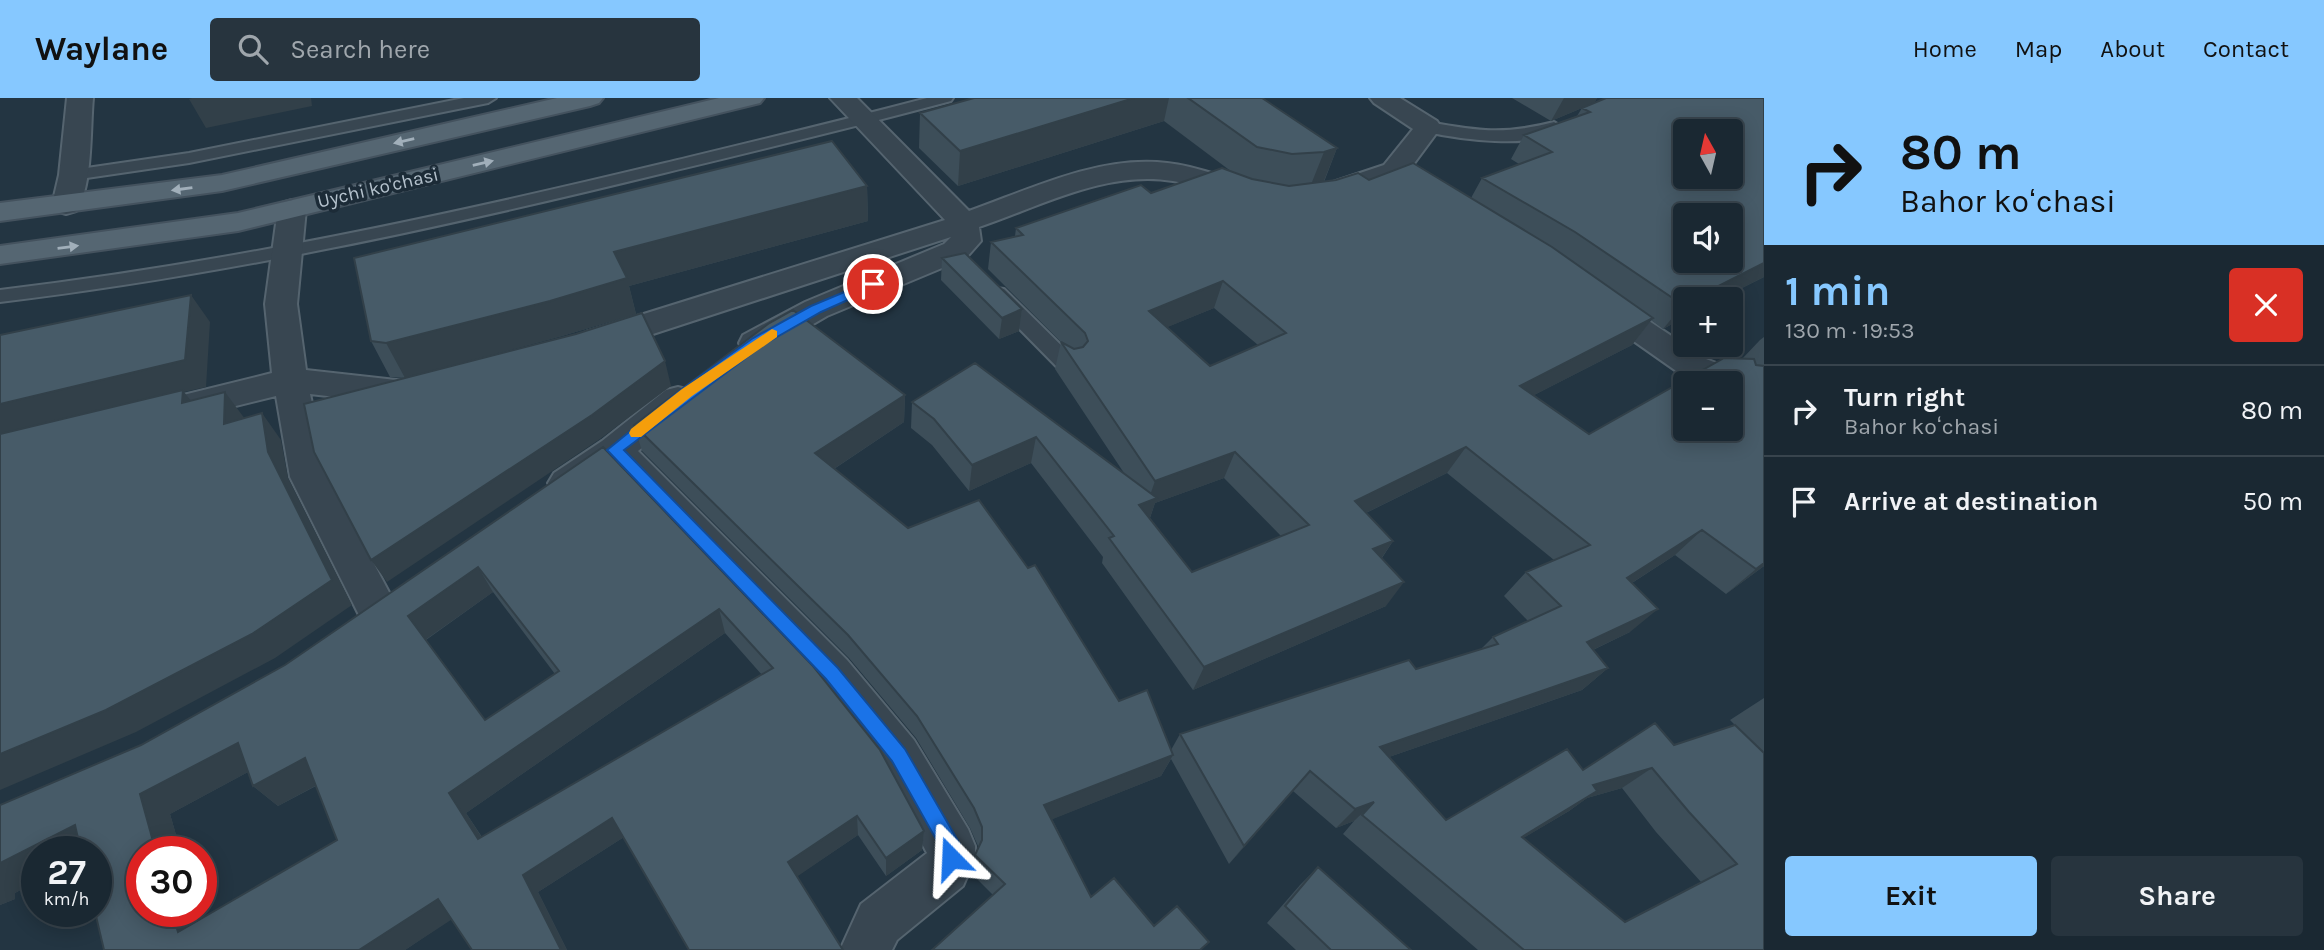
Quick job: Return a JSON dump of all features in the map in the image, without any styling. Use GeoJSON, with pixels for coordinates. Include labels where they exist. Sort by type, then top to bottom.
{"type":"FeatureCollection","features":[{"type":"Feature","properties":{"kind":"main road","name":"Uychi ko'chasi"},"geometry":{"type":"LineString","coordinates":[[0,212],[222,183],[590,98]]}},
{"type":"Feature","properties":{"kind":"main road","name":"Uychi ko'chasi"},"geometry":{"type":"LineString","coordinates":[[0,255],[238,222],[751,98]]}},
{"type":"Feature","properties":{"kind":"street"},"geometry":{"type":"LineString","coordinates":[[66,205],[73,175],[80,98]]}},
{"type":"Feature","properties":{"kind":"street"},"geometry":{"type":"LineString","coordinates":[[536,504],[615,450],[758,341],[816,309],[961,245],[1096,178],[1129,171],[1164,171],[1194,176],[1254,197],[1283,201],[1315,198],[1406,178],[1428,127],[1383,98]]}},
{"type":"Feature","properties":{"kind":"street"},"geometry":{"type":"LineString","coordinates":[[853,109],[961,245]]}},
{"type":"Feature","properties":{"kind":"street"},"geometry":{"type":"LineString","coordinates":[[292,209],[281,303],[290,380],[309,477],[391,605],[346,636]]}},
{"type":"Feature","properties":{"kind":"street"},"geometry":{"type":"LineString","coordinates":[[571,348],[961,245]]}},
{"type":"Feature","properties":{"kind":"street"},"geometry":{"type":"LineString","coordinates":[[1578,287],[1694,368],[1714,375],[1764,382]]}},
{"type":"Feature","properties":{"kind":"street"},"geometry":{"type":"LineString","coordinates":[[145,416],[290,380],[405,393],[443,383]]}},
{"type":"Feature","properties":{"kind":"street"},"geometry":{"type":"LineString","coordinates":[[615,450],[832,673],[898,755],[951,846],[951,858],[946,869],[879,922],[866,950]]}},
{"type":"Feature","properties":{"kind":"lane"},"geometry":{"type":"LineString","coordinates":[[73,175],[189,158],[488,98]]}},
{"type":"Feature","properties":{"kind":"lane"},"geometry":{"type":"LineString","coordinates":[[0,296],[154,275],[414,227],[853,109],[945,98]]}},
{"type":"Feature","properties":{"kind":"lane"},"geometry":{"type":"LineString","coordinates":[[1428,127],[1484,137],[1515,138],[1539,133],[1576,119]]}},
{"type":"Feature","properties":{"kind":"lane"},"geometry":{"type":"LineString","coordinates":[[983,280],[1069,366]]}},
{"type":"Feature","properties":{"kind":"building"},"geometry":{"type":"Polygon","coordinates":[[[974,98],[1134,98],[960,151],[920,113],[974,98]]]}},
{"type":"Feature","properties":{"kind":"building"},"geometry":{"type":"Polygon","coordinates":[[[1188,98],[1262,98],[1337,148],[1324,152],[1292,154],[1257,147],[1188,98]]]}},
{"type":"Feature","properties":{"kind":"building"},"geometry":{"type":"Polygon","coordinates":[[[1606,98],[1764,98],[1764,263],[1717,287],[1673,287],[1673,298],[1575,232],[1482,178],[1552,152],[1524,135],[1590,112],[1582,108],[1606,98]]]}},
{"type":"Feature","properties":{"kind":"building"},"geometry":{"type":"Polygon","coordinates":[[[832,141],[867,186],[614,252],[627,278],[550,301],[386,343],[371,341],[354,258],[832,141]]]}},
{"type":"Feature","properties":{"kind":"building"},"geometry":{"type":"Polygon","coordinates":[[[1413,163],[1552,247],[1653,318],[1520,386],[1589,434],[1673,387],[1673,441],[1743,441],[1743,371],[1701,371],[1724,358],[1754,359],[1756,365],[1764,366],[1764,563],[1756,569],[1702,530],[1627,578],[1658,609],[1587,642],[1608,668],[1380,747],[1446,820],[1567,749],[1583,770],[1655,723],[1674,745],[1735,725],[1764,753],[1764,950],[1524,950],[1362,815],[1374,802],[1355,809],[1310,771],[1244,846],[1180,734],[1409,660],[1416,669],[1498,644],[1493,637],[1561,606],[1526,572],[1590,545],[1466,447],[1355,501],[1393,541],[1373,549],[1404,582],[1204,667],[1109,538],[1114,536],[1036,437],[972,465],[934,419],[912,402],[975,363],[1157,498],[1139,505],[1192,572],[1309,525],[1235,452],[1155,481],[1061,342],[1074,349],[1083,347],[1088,341],[1085,333],[991,242],[1023,235],[1016,228],[1141,185],[1151,193],[1222,168],[1252,179],[1289,186],[1336,180],[1358,173],[1369,180],[1413,163]],[[1223,281],[1149,311],[1210,366],[1286,333],[1223,281]],[[1652,768],[1593,785],[1597,791],[1522,837],[1625,922],[1737,864],[1652,768]]]}},
{"type":"Feature","properties":{"kind":"building"},"geometry":{"type":"Polygon","coordinates":[[[965,253],[1022,309],[1002,318],[942,258],[965,253]]]}},
{"type":"Feature","properties":{"kind":"building"},"geometry":{"type":"Polygon","coordinates":[[[191,295],[185,360],[0,404],[0,335],[191,295]]]}},
{"type":"Feature","properties":{"kind":"building"},"geometry":{"type":"Polygon","coordinates":[[[793,310],[905,395],[815,453],[908,528],[979,500],[1028,568],[1035,565],[1119,701],[1147,690],[1173,755],[1044,805],[1091,897],[1114,878],[1154,926],[1177,906],[1209,942],[1200,950],[932,950],[1005,884],[975,855],[982,840],[982,827],[974,808],[917,716],[848,635],[634,425],[768,324],[793,310]]]}},
{"type":"Feature","properties":{"kind":"building"},"geometry":{"type":"Polygon","coordinates":[[[642,313],[665,361],[592,415],[371,560],[314,452],[304,404],[576,334],[642,313]]]}},
{"type":"Feature","properties":{"kind":"building"},"geometry":{"type":"Polygon","coordinates":[[[183,390],[182,403],[225,392],[224,424],[262,413],[268,452],[332,580],[252,634],[106,710],[0,754],[0,434],[183,390]]]}},
{"type":"Feature","properties":{"kind":"building"},"geometry":{"type":"Polygon","coordinates":[[[603,447],[812,665],[880,750],[924,831],[886,858],[857,816],[788,862],[843,950],[689,950],[612,818],[523,875],[561,950],[472,950],[438,899],[359,950],[104,950],[99,927],[112,927],[112,836],[77,836],[75,825],[53,836],[21,836],[21,852],[0,863],[0,805],[141,745],[285,665],[603,447]],[[478,567],[408,616],[485,720],[559,671],[478,567]],[[719,609],[449,793],[478,839],[773,668],[719,609]],[[238,743],[140,794],[152,836],[126,836],[126,927],[176,927],[178,932],[187,927],[217,927],[217,909],[337,840],[305,758],[253,786],[238,743]]]}},
{"type":"Feature","properties":{"kind":"building"},"geometry":{"type":"Polygon","coordinates":[[[1318,867],[1411,950],[1331,950],[1285,906],[1318,867]]]}},
{"type":"Feature","properties":{"kind":"slow traffic"},"geometry":{"type":"LineString","coordinates":[[636,433],[687,392],[758,341],[772,334]]}},
{"type":"Feature","properties":{"kind":"route"},"geometry":{"type":"LineString","coordinates":[[873,284],[816,309],[758,341],[687,392],[615,450],[666,499],[832,673],[898,755],[951,846],[951,858]]}}]}
